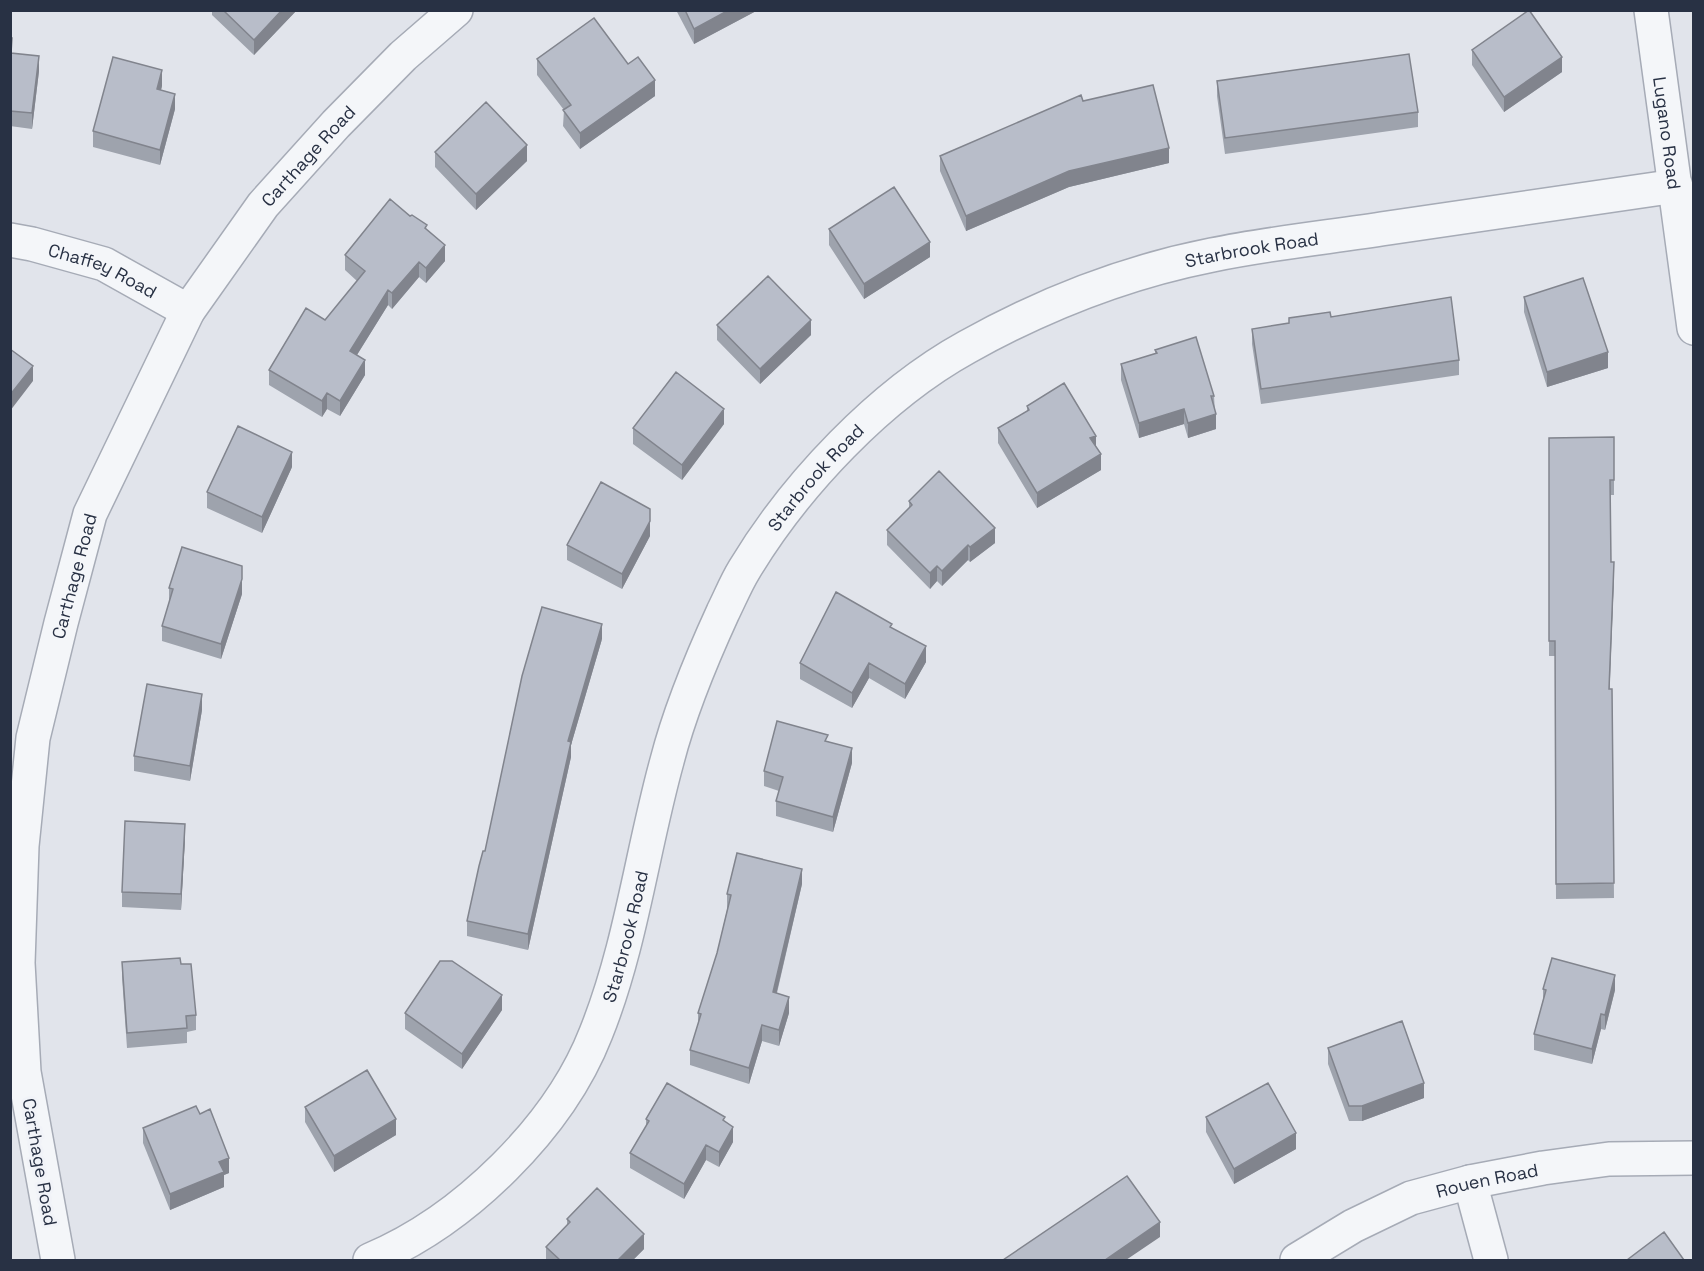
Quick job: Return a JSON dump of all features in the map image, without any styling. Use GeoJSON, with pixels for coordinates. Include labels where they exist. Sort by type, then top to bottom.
{"type":"FeatureCollection","features":[{"type":"Feature","properties":{"kind":"street","name":"Carthage Road"},"geometry":{"type":"LineString","coordinates":[[58,1260],[24,1072],[14,963],[22,846],[33,738],[90,514],[188,311],[263,205],[336,124],[403,56],[456,10]]}},
{"type":"Feature","properties":{"kind":"street","name":"Lugano Road"},"geometry":{"type":"LineString","coordinates":[[1651,10],[1694,328]]}},
{"type":"Feature","properties":{"kind":"street","name":"Starbrook Road"},"geometry":{"type":"LineString","coordinates":[[370,1260],[392,1251],[446,1218],[501,1171],[544,1121],[573,1081],[596,1035],[618,969],[667,758],[701,659],[738,581],[793,500],[842,444],[902,391],[974,343],[1044,307],[1116,279],[1212,255],[1676,186]]}},
{"type":"Feature","properties":{"kind":"street","name":"Chaffey Road"},"geometry":{"type":"LineString","coordinates":[[10,240],[104,264],[188,311]]}},
{"type":"Feature","properties":{"kind":"street","name":"Rouen Road"},"geometry":{"type":"LineString","coordinates":[[1297,1260],[1353,1226],[1411,1198],[1470,1182],[1543,1168],[1609,1160],[1694,1158]]}},
{"type":"Feature","properties":{"kind":"street"},"geometry":{"type":"LineString","coordinates":[[1470,1182],[1491,1260]]}},
{"type":"Feature","properties":{"kind":"building"},"geometry":{"type":"Polygon","coordinates":[[[223,10],[282,10],[254,40],[223,10]]]}},
{"type":"Feature","properties":{"kind":"building"},"geometry":{"type":"Polygon","coordinates":[[[685,10],[729,10],[694,29],[685,10]]]}},
{"type":"Feature","properties":{"kind":"building"},"geometry":{"type":"Polygon","coordinates":[[[1529,10],[1562,57],[1504,97],[1472,50],[1529,10]]]}},
{"type":"Feature","properties":{"kind":"building"},"geometry":{"type":"Polygon","coordinates":[[[594,18],[628,64],[638,57],[655,80],[580,133],[563,110],[571,105],[537,59],[594,18]]]}},
{"type":"Feature","properties":{"kind":"building"},"geometry":{"type":"Polygon","coordinates":[[[10,38],[12,38],[11,53],[39,56],[32,113],[10,111],[10,38]]]}},
{"type":"Feature","properties":{"kind":"building"},"geometry":{"type":"Polygon","coordinates":[[[1409,54],[1418,112],[1225,138],[1217,81],[1409,54]]]}},
{"type":"Feature","properties":{"kind":"building"},"geometry":{"type":"Polygon","coordinates":[[[113,57],[162,70],[157,89],[175,94],[160,150],[93,131],[113,57]]]}},
{"type":"Feature","properties":{"kind":"building"},"geometry":{"type":"Polygon","coordinates":[[[1153,85],[1169,148],[1069,171],[966,216],[940,156],[1081,95],[1083,101],[1153,85]]]}},
{"type":"Feature","properties":{"kind":"building"},"geometry":{"type":"Polygon","coordinates":[[[486,102],[527,145],[476,194],[435,152],[486,102]]]}},
{"type":"Feature","properties":{"kind":"building"},"geometry":{"type":"Polygon","coordinates":[[[894,187],[930,242],[864,284],[829,229],[894,187]]]}},
{"type":"Feature","properties":{"kind":"building"},"geometry":{"type":"Polygon","coordinates":[[[390,199],[410,216],[412,215],[427,225],[425,228],[445,245],[426,268],[419,262],[392,293],[388,290],[350,351],[365,360],[340,401],[327,393],[322,401],[269,370],[306,308],[325,320],[365,271],[345,255],[390,199]]]}},
{"type":"Feature","properties":{"kind":"building"},"geometry":{"type":"Polygon","coordinates":[[[768,276],[811,320],[760,369],[717,325],[768,276]]]}},
{"type":"Feature","properties":{"kind":"building"},"geometry":{"type":"Polygon","coordinates":[[[1583,278],[1608,352],[1547,372],[1524,297],[1583,278]]]}},
{"type":"Feature","properties":{"kind":"building"},"geometry":{"type":"Polygon","coordinates":[[[1451,297],[1459,360],[1261,389],[1252,329],[1289,323],[1289,318],[1330,312],[1331,317],[1451,297]]]}},
{"type":"Feature","properties":{"kind":"building"},"geometry":{"type":"Polygon","coordinates":[[[1196,337],[1214,396],[1211,396],[1216,414],[1188,423],[1184,409],[1139,423],[1121,364],[1157,353],[1155,350],[1196,337]]]}},
{"type":"Feature","properties":{"kind":"building"},"geometry":{"type":"Polygon","coordinates":[[[10,349],[33,366],[10,395],[10,349]]]}},
{"type":"Feature","properties":{"kind":"building"},"geometry":{"type":"Polygon","coordinates":[[[676,372],[724,409],[682,465],[633,428],[676,372]]]}},
{"type":"Feature","properties":{"kind":"building"},"geometry":{"type":"Polygon","coordinates":[[[1064,383],[1096,436],[1090,438],[1101,454],[1037,493],[998,428],[1029,410],[1027,406],[1064,383]]]}},
{"type":"Feature","properties":{"kind":"building"},"geometry":{"type":"Polygon","coordinates":[[[238,426],[292,452],[262,517],[207,492],[238,426]]]}},
{"type":"Feature","properties":{"kind":"building"},"geometry":{"type":"Polygon","coordinates":[[[1614,437],[1614,480],[1610,480],[1611,562],[1614,562],[1609,689],[1612,689],[1614,883],[1556,884],[1555,641],[1549,641],[1549,438],[1614,437]]]}},
{"type":"Feature","properties":{"kind":"building"},"geometry":{"type":"Polygon","coordinates":[[[939,471],[995,528],[970,547],[968,545],[942,571],[937,566],[930,573],[887,530],[912,505],[909,501],[939,471]]]}},
{"type":"Feature","properties":{"kind":"building"},"geometry":{"type":"Polygon","coordinates":[[[601,482],[650,509],[650,521],[622,574],[567,545],[601,482]]]}},
{"type":"Feature","properties":{"kind":"building"},"geometry":{"type":"Polygon","coordinates":[[[182,547],[242,566],[242,579],[221,644],[162,626],[173,589],[169,588],[182,547]]]}},
{"type":"Feature","properties":{"kind":"building"},"geometry":{"type":"Polygon","coordinates":[[[836,592],[892,624],[890,627],[926,646],[905,684],[869,663],[852,693],[800,663],[836,592]]]}},
{"type":"Feature","properties":{"kind":"building"},"geometry":{"type":"Polygon","coordinates":[[[542,607],[602,624],[568,741],[571,742],[528,934],[467,921],[479,866],[483,851],[485,851],[522,676],[542,607]]]}},
{"type":"Feature","properties":{"kind":"building"},"geometry":{"type":"Polygon","coordinates":[[[147,684],[202,694],[190,766],[134,756],[147,684]]]}},
{"type":"Feature","properties":{"kind":"building"},"geometry":{"type":"Polygon","coordinates":[[[777,721],[828,735],[825,741],[852,748],[833,817],[776,801],[783,777],[764,771],[777,721]]]}},
{"type":"Feature","properties":{"kind":"building"},"geometry":{"type":"Polygon","coordinates":[[[125,821],[185,824],[181,894],[122,892],[125,821]]]}},
{"type":"Feature","properties":{"kind":"building"},"geometry":{"type":"Polygon","coordinates":[[[737,853],[802,869],[773,992],[789,997],[779,1030],[762,1025],[749,1068],[690,1050],[731,895],[727,894],[737,853]]]}},
{"type":"Feature","properties":{"kind":"building"},"geometry":{"type":"Polygon","coordinates":[[[180,958],[181,964],[191,964],[196,1015],[186,1016],[187,1028],[127,1033],[122,962],[180,958]]]}},
{"type":"Feature","properties":{"kind":"building"},"geometry":{"type":"Polygon","coordinates":[[[1552,958],[1615,975],[1605,1015],[1601,1014],[1592,1049],[1534,1034],[1552,958]]]}},
{"type":"Feature","properties":{"kind":"building"},"geometry":{"type":"Polygon","coordinates":[[[440,961],[452,961],[502,995],[462,1054],[405,1013],[440,961]]]}},
{"type":"Feature","properties":{"kind":"building"},"geometry":{"type":"Polygon","coordinates":[[[1402,1021],[1424,1083],[1362,1106],[1349,1106],[1328,1048],[1402,1021]]]}},
{"type":"Feature","properties":{"kind":"building"},"geometry":{"type":"Polygon","coordinates":[[[367,1070],[396,1119],[334,1156],[305,1107],[367,1070]]]}},
{"type":"Feature","properties":{"kind":"building"},"geometry":{"type":"Polygon","coordinates":[[[667,1083],[725,1117],[723,1120],[733,1127],[719,1152],[706,1145],[684,1184],[630,1153],[649,1121],[646,1119],[667,1083]]]}},
{"type":"Feature","properties":{"kind":"building"},"geometry":{"type":"Polygon","coordinates":[[[1268,1083],[1296,1133],[1234,1169],[1206,1117],[1268,1083]]]}},
{"type":"Feature","properties":{"kind":"building"},"geometry":{"type":"Polygon","coordinates":[[[196,1106],[200,1114],[210,1109],[229,1158],[219,1162],[224,1172],[170,1194],[143,1128],[196,1106]]]}},
{"type":"Feature","properties":{"kind":"building"},"geometry":{"type":"Polygon","coordinates":[[[1127,1176],[1160,1222],[1105,1260],[1003,1260],[1127,1176]]]}},
{"type":"Feature","properties":{"kind":"building"},"geometry":{"type":"Polygon","coordinates":[[[597,1188],[644,1234],[618,1260],[560,1260],[546,1247],[570,1222],[567,1219],[597,1188]]]}},
{"type":"Feature","properties":{"kind":"building"},"geometry":{"type":"Polygon","coordinates":[[[1664,1232],[1684,1260],[1627,1260],[1664,1232]]]}}]}
